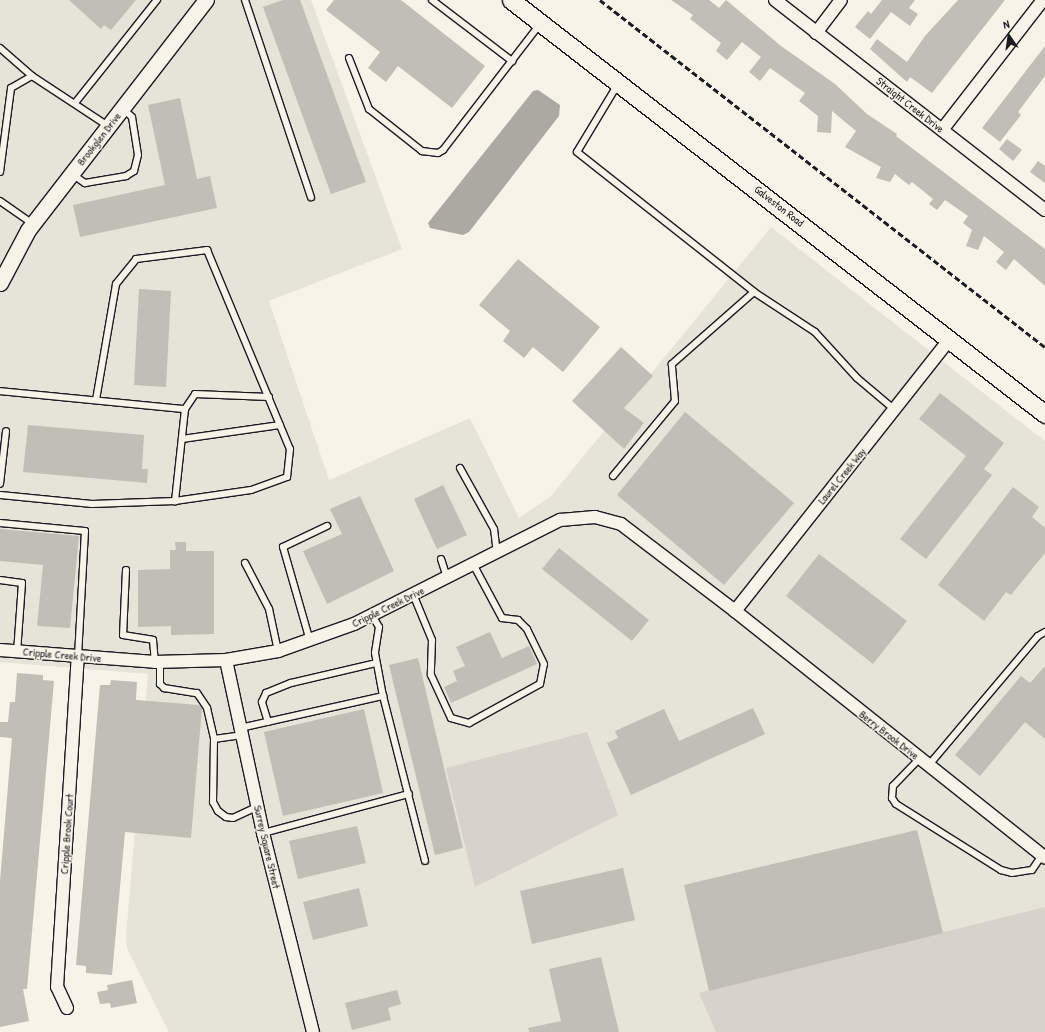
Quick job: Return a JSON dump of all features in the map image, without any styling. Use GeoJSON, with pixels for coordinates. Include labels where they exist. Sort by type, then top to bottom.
{"type":"FeatureCollection","features":[{"type":"Feature","properties":{"kind":"main road","name":"Galveston Road"},"geometry":{"type":"LineString","coordinates":[[512,0],[1045,414]]}},
{"type":"Feature","properties":{"kind":"street","name":"Brookglen Drive"},"geometry":{"type":"LineString","coordinates":[[0,283],[33,224],[206,0]]}},
{"type":"Feature","properties":{"kind":"street","name":"Straight Creek Drive"},"geometry":{"type":"LineString","coordinates":[[775,0],[1045,210]]}},
{"type":"Feature","properties":{"kind":"street"},"geometry":{"type":"LineString","coordinates":[[816,33],[841,0]]}},
{"type":"Feature","properties":{"kind":"street"},"geometry":{"type":"LineString","coordinates":[[942,130],[1043,0]]}},
{"type":"Feature","properties":{"kind":"street","name":"Laurel Creek Way"},"geometry":{"type":"LineString","coordinates":[[735,611],[949,340]]}},
{"type":"Feature","properties":{"kind":"street","name":"Cripple Creek Drive"},"geometry":{"type":"LineString","coordinates":[[0,650],[158,662],[226,660],[278,651],[310,641],[372,615],[560,520],[595,517],[621,524],[735,611]]}},
{"type":"Feature","properties":{"kind":"street","name":"Berry Brook Drive"},"geometry":{"type":"LineString","coordinates":[[735,611],[1043,856]]}},
{"type":"Feature","properties":{"kind":"street","name":"Cripple Brook Court"},"geometry":{"type":"LineString","coordinates":[[67,1008],[57,987],[78,657]]}},
{"type":"Feature","properties":{"kind":"street","name":"Surrey Square Street"},"geometry":{"type":"LineString","coordinates":[[226,660],[263,833],[313,1032]]}},
{"type":"Feature","properties":{"kind":"lane"},"geometry":{"type":"LineString","coordinates":[[75,104],[157,0]]}},
{"type":"Feature","properties":{"kind":"lane"},"geometry":{"type":"LineString","coordinates":[[245,0],[311,197]]}},
{"type":"Feature","properties":{"kind":"lane"},"geometry":{"type":"LineString","coordinates":[[432,0],[512,61]]}},
{"type":"Feature","properties":{"kind":"lane"},"geometry":{"type":"LineString","coordinates":[[349,58],[369,109],[422,151],[431,154],[443,150],[541,23]]}},
{"type":"Feature","properties":{"kind":"lane"},"geometry":{"type":"LineString","coordinates":[[0,48],[32,76],[109,127]]}},
{"type":"Feature","properties":{"kind":"lane"},"geometry":{"type":"LineString","coordinates":[[0,172],[11,88],[32,76]]}},
{"type":"Feature","properties":{"kind":"lane"},"geometry":{"type":"LineString","coordinates":[[619,83],[577,152],[754,292],[815,332],[857,378],[895,410]]}},
{"type":"Feature","properties":{"kind":"lane"},"geometry":{"type":"LineString","coordinates":[[72,174],[85,183],[126,176],[134,171],[138,155],[132,117],[123,109]]}},
{"type":"Feature","properties":{"kind":"lane"},"geometry":{"type":"LineString","coordinates":[[0,201],[33,224]]}},
{"type":"Feature","properties":{"kind":"lane"},"geometry":{"type":"LineString","coordinates":[[0,495],[92,504],[175,501],[252,490],[287,477],[290,449],[207,250],[136,259],[116,284],[96,400]]}},
{"type":"Feature","properties":{"kind":"lane"},"geometry":{"type":"LineString","coordinates":[[612,476],[675,401],[672,364],[754,292]]}},
{"type":"Feature","properties":{"kind":"lane"},"geometry":{"type":"LineString","coordinates":[[0,391],[185,409]]}},
{"type":"Feature","properties":{"kind":"lane"},"geometry":{"type":"LineString","coordinates":[[175,501],[185,409],[195,394],[269,397]]}},
{"type":"Feature","properties":{"kind":"lane"},"geometry":{"type":"LineString","coordinates":[[182,439],[280,425]]}},
{"type":"Feature","properties":{"kind":"lane"},"geometry":{"type":"LineString","coordinates":[[0,484],[6,431]]}},
{"type":"Feature","properties":{"kind":"lane"},"geometry":{"type":"LineString","coordinates":[[460,468],[494,529],[497,552]]}},
{"type":"Feature","properties":{"kind":"lane"},"geometry":{"type":"LineString","coordinates":[[0,523],[85,531],[78,657]]}},
{"type":"Feature","properties":{"kind":"lane"},"geometry":{"type":"LineString","coordinates":[[310,641],[283,548],[327,526]]}},
{"type":"Feature","properties":{"kind":"lane"},"geometry":{"type":"LineString","coordinates":[[441,559],[447,577]]}},
{"type":"Feature","properties":{"kind":"lane"},"geometry":{"type":"LineString","coordinates":[[245,563],[269,608],[278,651]]}},
{"type":"Feature","properties":{"kind":"lane"},"geometry":{"type":"LineString","coordinates":[[413,594],[432,640],[431,675],[451,718],[469,723],[540,684],[544,664],[527,629],[518,620],[502,618],[473,564]]}},
{"type":"Feature","properties":{"kind":"lane"},"geometry":{"type":"LineString","coordinates":[[126,570],[123,635],[153,640],[158,662],[160,684],[164,688],[197,693],[203,698],[214,739],[213,802],[218,811],[226,817],[233,818],[257,807]]}},
{"type":"Feature","properties":{"kind":"lane"},"geometry":{"type":"LineString","coordinates":[[0,580],[22,583],[17,652]]}},
{"type":"Feature","properties":{"kind":"lane"},"geometry":{"type":"LineString","coordinates":[[372,615],[378,627],[376,663],[425,861]]}},
{"type":"Feature","properties":{"kind":"lane"},"geometry":{"type":"LineString","coordinates":[[1043,856],[1032,870],[1012,873],[1001,870],[896,804],[892,798],[893,786],[924,762],[1038,636],[1045,632]]}},
{"type":"Feature","properties":{"kind":"lane"},"geometry":{"type":"LineString","coordinates":[[268,722],[262,702],[266,693],[291,683],[376,663]]}},
{"type":"Feature","properties":{"kind":"lane"},"geometry":{"type":"LineString","coordinates":[[214,739],[241,732],[268,722],[384,696]]}},
{"type":"Feature","properties":{"kind":"lane"},"geometry":{"type":"LineString","coordinates":[[263,833],[409,794]]}},
{"type":"Feature","properties":{"kind":"shaded area"},"geometry":{"type":"Polygon","coordinates":[[[0,0],[311,0],[402,249],[269,301],[329,480],[470,418],[519,518],[551,496],[771,227],[1045,441],[1045,1032],[169,1032],[127,948],[126,937],[148,674],[0,662],[0,0]]]}},
{"type":"Feature","properties":{"kind":"shaded area"},"geometry":{"type":"Polygon","coordinates":[[[538,90],[560,105],[559,116],[469,232],[463,235],[430,228],[428,223],[533,91],[538,90]]]}},
{"type":"Feature","properties":{"kind":"shaded area"},"geometry":{"type":"Polygon","coordinates":[[[587,732],[618,815],[475,887],[446,768],[587,732]]]}},
{"type":"Feature","properties":{"kind":"shaded area"},"geometry":{"type":"Polygon","coordinates":[[[1045,907],[1045,1032],[716,1032],[699,993],[1045,907]]]}},
{"type":"Feature","properties":{"kind":"building"},"geometry":{"type":"Polygon","coordinates":[[[69,0],[136,0],[111,30],[104,25],[101,29],[69,0]]]}},
{"type":"Feature","properties":{"kind":"building"},"geometry":{"type":"Polygon","coordinates":[[[283,0],[300,0],[366,182],[331,194],[263,7],[283,0]]]}},
{"type":"Feature","properties":{"kind":"building"},"geometry":{"type":"Polygon","coordinates":[[[334,0],[401,0],[485,66],[452,108],[398,66],[386,82],[368,68],[380,52],[326,10],[334,0]]]}},
{"type":"Feature","properties":{"kind":"building"},"geometry":{"type":"Polygon","coordinates":[[[671,0],[709,0],[719,8],[726,0],[781,46],[835,84],[867,114],[897,134],[896,136],[1045,249],[1045,286],[1014,259],[1006,270],[996,262],[1004,252],[984,236],[978,250],[966,246],[972,230],[963,223],[968,216],[945,200],[937,210],[929,204],[933,199],[912,182],[909,185],[895,174],[890,182],[876,178],[881,167],[845,147],[856,131],[832,111],[831,133],[817,132],[818,116],[799,101],[805,93],[770,68],[760,81],[749,72],[761,57],[742,42],[727,60],[716,51],[721,43],[690,19],[693,15],[671,0]]]}},
{"type":"Feature","properties":{"kind":"building"},"geometry":{"type":"Polygon","coordinates":[[[882,0],[915,0],[909,8],[918,14],[910,26],[891,12],[870,39],[855,27],[868,11],[871,14],[882,0]]]}},
{"type":"Feature","properties":{"kind":"building"},"geometry":{"type":"Polygon","coordinates":[[[958,0],[1005,0],[932,93],[910,77],[907,82],[870,49],[877,39],[907,62],[925,36],[958,0]]]}},
{"type":"Feature","properties":{"kind":"building"},"geometry":{"type":"Polygon","coordinates":[[[1045,46],[1045,76],[1018,112],[1021,115],[1000,142],[982,128],[1045,46]]]}},
{"type":"Feature","properties":{"kind":"building"},"geometry":{"type":"Polygon","coordinates":[[[180,98],[197,179],[210,176],[217,208],[80,237],[73,205],[165,185],[148,105],[180,98]]]}},
{"type":"Feature","properties":{"kind":"building"},"geometry":{"type":"Polygon","coordinates":[[[1007,139],[1022,150],[1013,161],[999,149],[1007,139]]]}},
{"type":"Feature","properties":{"kind":"building"},"geometry":{"type":"Polygon","coordinates":[[[1038,161],[1045,166],[1045,183],[1030,172],[1038,161]]]}},
{"type":"Feature","properties":{"kind":"building"},"geometry":{"type":"Polygon","coordinates":[[[518,259],[600,327],[563,372],[533,347],[524,358],[503,341],[510,331],[479,305],[518,259]]]}},
{"type":"Feature","properties":{"kind":"building"},"geometry":{"type":"Polygon","coordinates":[[[139,289],[171,291],[166,387],[134,385],[139,289]]]}},
{"type":"Feature","properties":{"kind":"building"},"geometry":{"type":"Polygon","coordinates":[[[621,347],[653,376],[624,408],[644,423],[624,449],[572,401],[621,347]]]}},
{"type":"Feature","properties":{"kind":"building"},"geometry":{"type":"Polygon","coordinates":[[[940,393],[1004,443],[984,469],[992,475],[926,559],[900,539],[966,456],[919,419],[940,393]]]}},
{"type":"Feature","properties":{"kind":"building"},"geometry":{"type":"Polygon","coordinates":[[[685,412],[794,503],[724,585],[617,495],[685,412]]]}},
{"type":"Feature","properties":{"kind":"building"},"geometry":{"type":"Polygon","coordinates":[[[28,425],[144,435],[142,469],[148,469],[147,483],[23,472],[28,425]]]}},
{"type":"Feature","properties":{"kind":"building"},"geometry":{"type":"Polygon","coordinates":[[[443,485],[467,535],[437,549],[414,499],[443,485]]]}},
{"type":"Feature","properties":{"kind":"building"},"geometry":{"type":"Polygon","coordinates":[[[1013,487],[1039,507],[1032,517],[1045,528],[1045,553],[1011,595],[1006,592],[984,621],[938,585],[1013,487]]]}},
{"type":"Feature","properties":{"kind":"building"},"geometry":{"type":"Polygon","coordinates":[[[360,496],[394,571],[327,604],[303,551],[342,534],[330,509],[360,496]]]}},
{"type":"Feature","properties":{"kind":"building"},"geometry":{"type":"Polygon","coordinates":[[[0,529],[79,536],[70,628],[37,626],[43,565],[0,561],[0,529]]]}},
{"type":"Feature","properties":{"kind":"building"},"geometry":{"type":"Polygon","coordinates":[[[175,542],[186,542],[186,551],[214,551],[214,634],[171,635],[171,626],[138,627],[138,570],[170,569],[170,550],[176,550],[175,542]]]}},
{"type":"Feature","properties":{"kind":"building"},"geometry":{"type":"Polygon","coordinates":[[[559,548],[649,620],[632,641],[542,569],[559,548]]]}},
{"type":"Feature","properties":{"kind":"building"},"geometry":{"type":"Polygon","coordinates":[[[819,554],[907,621],[873,664],[786,596],[819,554]]]}},
{"type":"Feature","properties":{"kind":"building"},"geometry":{"type":"Polygon","coordinates":[[[490,632],[502,658],[529,646],[537,664],[451,703],[444,687],[457,681],[453,671],[465,666],[456,647],[490,632]]]}},
{"type":"Feature","properties":{"kind":"building"},"geometry":{"type":"Polygon","coordinates":[[[418,658],[463,848],[435,855],[389,665],[418,658]]]}},
{"type":"Feature","properties":{"kind":"building"},"geometry":{"type":"Polygon","coordinates":[[[1045,666],[1045,739],[1025,722],[980,776],[955,755],[1021,676],[1030,683],[1045,666]]]}},
{"type":"Feature","properties":{"kind":"building"},"geometry":{"type":"Polygon","coordinates":[[[17,673],[43,675],[43,680],[54,681],[27,989],[23,989],[29,1021],[0,1027],[0,881],[12,738],[0,737],[0,722],[8,722],[10,702],[15,702],[17,673]]]}},
{"type":"Feature","properties":{"kind":"building"},"geometry":{"type":"Polygon","coordinates":[[[111,680],[137,682],[136,700],[199,705],[202,708],[191,838],[125,832],[112,975],[86,973],[86,966],[76,965],[100,685],[110,685],[111,680]]]}},
{"type":"Feature","properties":{"kind":"building"},"geometry":{"type":"Polygon","coordinates":[[[753,708],[765,734],[631,795],[607,743],[618,738],[615,731],[664,709],[679,741],[753,708]]]}},
{"type":"Feature","properties":{"kind":"building"},"geometry":{"type":"Polygon","coordinates":[[[364,709],[383,793],[283,816],[264,732],[364,709]]]}},
{"type":"Feature","properties":{"kind":"building"},"geometry":{"type":"Polygon","coordinates":[[[357,826],[366,863],[298,879],[289,841],[357,826]]]}},
{"type":"Feature","properties":{"kind":"building"},"geometry":{"type":"Polygon","coordinates":[[[917,830],[943,933],[709,991],[684,885],[917,830]]]}},
{"type":"Feature","properties":{"kind":"building"},"geometry":{"type":"Polygon","coordinates":[[[623,868],[635,920],[532,944],[520,891],[623,868]]]}},
{"type":"Feature","properties":{"kind":"building"},"geometry":{"type":"Polygon","coordinates":[[[359,888],[368,926],[313,940],[303,902],[359,888]]]}},
{"type":"Feature","properties":{"kind":"building"},"geometry":{"type":"Polygon","coordinates":[[[601,957],[619,1032],[529,1032],[528,1028],[561,1021],[549,969],[601,957]]]}},
{"type":"Feature","properties":{"kind":"building"},"geometry":{"type":"Polygon","coordinates":[[[132,980],[137,1003],[111,1008],[110,1003],[100,1004],[97,992],[108,990],[107,985],[132,980]]]}},
{"type":"Feature","properties":{"kind":"building"},"geometry":{"type":"Polygon","coordinates":[[[397,990],[401,1004],[388,1008],[391,1020],[352,1030],[345,1003],[397,990]]]}},
{"type":"Feature","properties":{"kind":"railway"},"geometry":{"type":"LineString","coordinates":[[600,0],[1045,347]]}}]}
